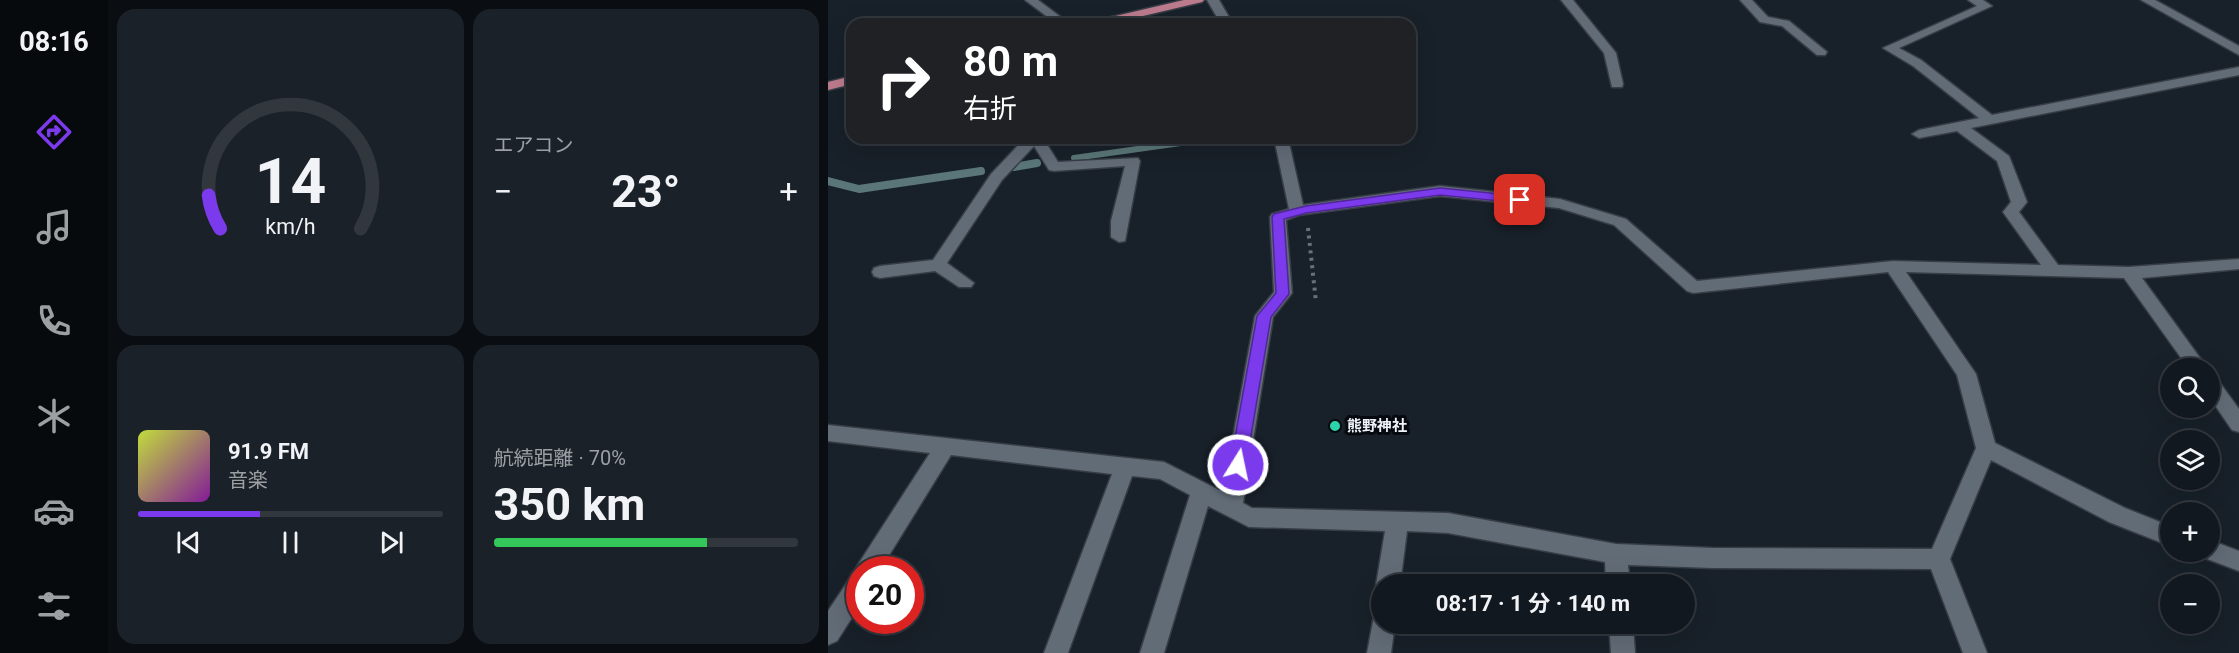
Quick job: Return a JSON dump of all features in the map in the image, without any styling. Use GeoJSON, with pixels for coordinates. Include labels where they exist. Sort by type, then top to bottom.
{"type":"FeatureCollection","features":[{"type":"Feature","properties":{"kind":"main road"},"geometry":{"type":"LineString","coordinates":[[1120,18],[1198,0]]}},
{"type":"Feature","properties":{"kind":"main road"},"geometry":{"type":"LineString","coordinates":[[828,86],[846,82]]}},
{"type":"Feature","properties":{"kind":"street"},"geometry":{"type":"LineString","coordinates":[[1031,0],[1056,18]]}},
{"type":"Feature","properties":{"kind":"street"},"geometry":{"type":"LineString","coordinates":[[1213,0],[1224,18]]}},
{"type":"Feature","properties":{"kind":"street"},"geometry":{"type":"LineString","coordinates":[[1567,0],[1610,53],[1617,84]]}},
{"type":"Feature","properties":{"kind":"street"},"geometry":{"type":"LineString","coordinates":[[1746,0],[1764,20],[1785,23],[1821,52]]}},
{"type":"Feature","properties":{"kind":"street"},"geometry":{"type":"LineString","coordinates":[[1974,0],[1986,6],[1889,48],[1917,63],[1991,121]]}},
{"type":"Feature","properties":{"kind":"street"},"geometry":{"type":"LineString","coordinates":[[2147,0],[2239,51]]}},
{"type":"Feature","properties":{"kind":"street"},"geometry":{"type":"LineString","coordinates":[[1919,134],[2239,71]]}},
{"type":"Feature","properties":{"kind":"street"},"geometry":{"type":"LineString","coordinates":[[1961,127],[2004,159],[2019,202],[2011,212],[2053,270]]}},
{"type":"Feature","properties":{"kind":"street"},"geometry":{"type":"LineString","coordinates":[[938,265],[996,177],[1028,144]]}},
{"type":"Feature","properties":{"kind":"street"},"geometry":{"type":"LineString","coordinates":[[1038,144],[1054,167],[1133,161],[1119,221],[1119,237]]}},
{"type":"Feature","properties":{"kind":"street"},"geometry":{"type":"LineString","coordinates":[[1283,144],[1301,211]]}},
{"type":"Feature","properties":{"kind":"street"},"geometry":{"type":"LineString","coordinates":[[1231,507],[1264,316],[1282,294],[1278,217],[1301,211],[1440,191],[1560,204],[1620,222],[1693,288],[1893,266],[2129,273],[2239,264]]}},
{"type":"Feature","properties":{"kind":"street"},"geometry":{"type":"LineString","coordinates":[[880,272],[938,265],[965,283]]}},
{"type":"Feature","properties":{"kind":"street"},"geometry":{"type":"LineString","coordinates":[[1893,266],[1966,374],[1986,448],[1939,560],[1975,653]]}},
{"type":"Feature","properties":{"kind":"street"},"geometry":{"type":"LineString","coordinates":[[2129,273],[2191,358]]}},
{"type":"Feature","properties":{"kind":"street"},"geometry":{"type":"LineString","coordinates":[[2220,398],[2239,424]]}},
{"type":"Feature","properties":{"kind":"street"},"geometry":{"type":"LineString","coordinates":[[828,433],[1164,471],[1249,517],[1448,523],[1616,555],[1939,560]]}},
{"type":"Feature","properties":{"kind":"street"},"geometry":{"type":"LineString","coordinates":[[876,556],[945,447]]}},
{"type":"Feature","properties":{"kind":"street"},"geometry":{"type":"LineString","coordinates":[[1986,448],[2117,515],[2160,532]]}},
{"type":"Feature","properties":{"kind":"street"},"geometry":{"type":"LineString","coordinates":[[1056,653],[1126,465]]}},
{"type":"Feature","properties":{"kind":"street"},"geometry":{"type":"LineString","coordinates":[[1152,653],[1202,491]]}},
{"type":"Feature","properties":{"kind":"street"},"geometry":{"type":"LineString","coordinates":[[1389,574],[1396,522]]}},
{"type":"Feature","properties":{"kind":"street"},"geometry":{"type":"LineString","coordinates":[[2220,554],[2239,561]]}},
{"type":"Feature","properties":{"kind":"street"},"geometry":{"type":"LineString","coordinates":[[1616,555],[1617,574]]}},
{"type":"Feature","properties":{"kind":"street"},"geometry":{"type":"LineString","coordinates":[[828,633],[846,605]]}},
{"type":"Feature","properties":{"kind":"street"},"geometry":{"type":"LineString","coordinates":[[1379,653],[1382,634]]}},
{"type":"Feature","properties":{"kind":"street"},"geometry":{"type":"LineString","coordinates":[[1622,634],[1623,653]]}},
{"type":"Feature","properties":{"kind":"path"},"geometry":{"type":"LineString","coordinates":[[1301,211],[1316,302]]}},
{"type":"Feature","properties":{"kind":"waterway"},"geometry":{"type":"LineString","coordinates":[[1074,158],[1173,144]]}},
{"type":"Feature","properties":{"kind":"waterway"},"geometry":{"type":"LineString","coordinates":[[1014,167],[1037,163]]}},
{"type":"Feature","properties":{"kind":"waterway"},"geometry":{"type":"LineString","coordinates":[[828,181],[859,189],[981,171]]}},
{"type":"Feature","properties":{"kind":"place","name":"熊野神社"},"geometry":{"type":"Point","coordinates":[1335,426]}},
{"type":"Feature","properties":{"kind":"route"},"geometry":{"type":"LineString","coordinates":[[1238,465],[1264,316],[1282,294],[1278,217],[1297,211],[1440,191],[1520,200]]}}]}
